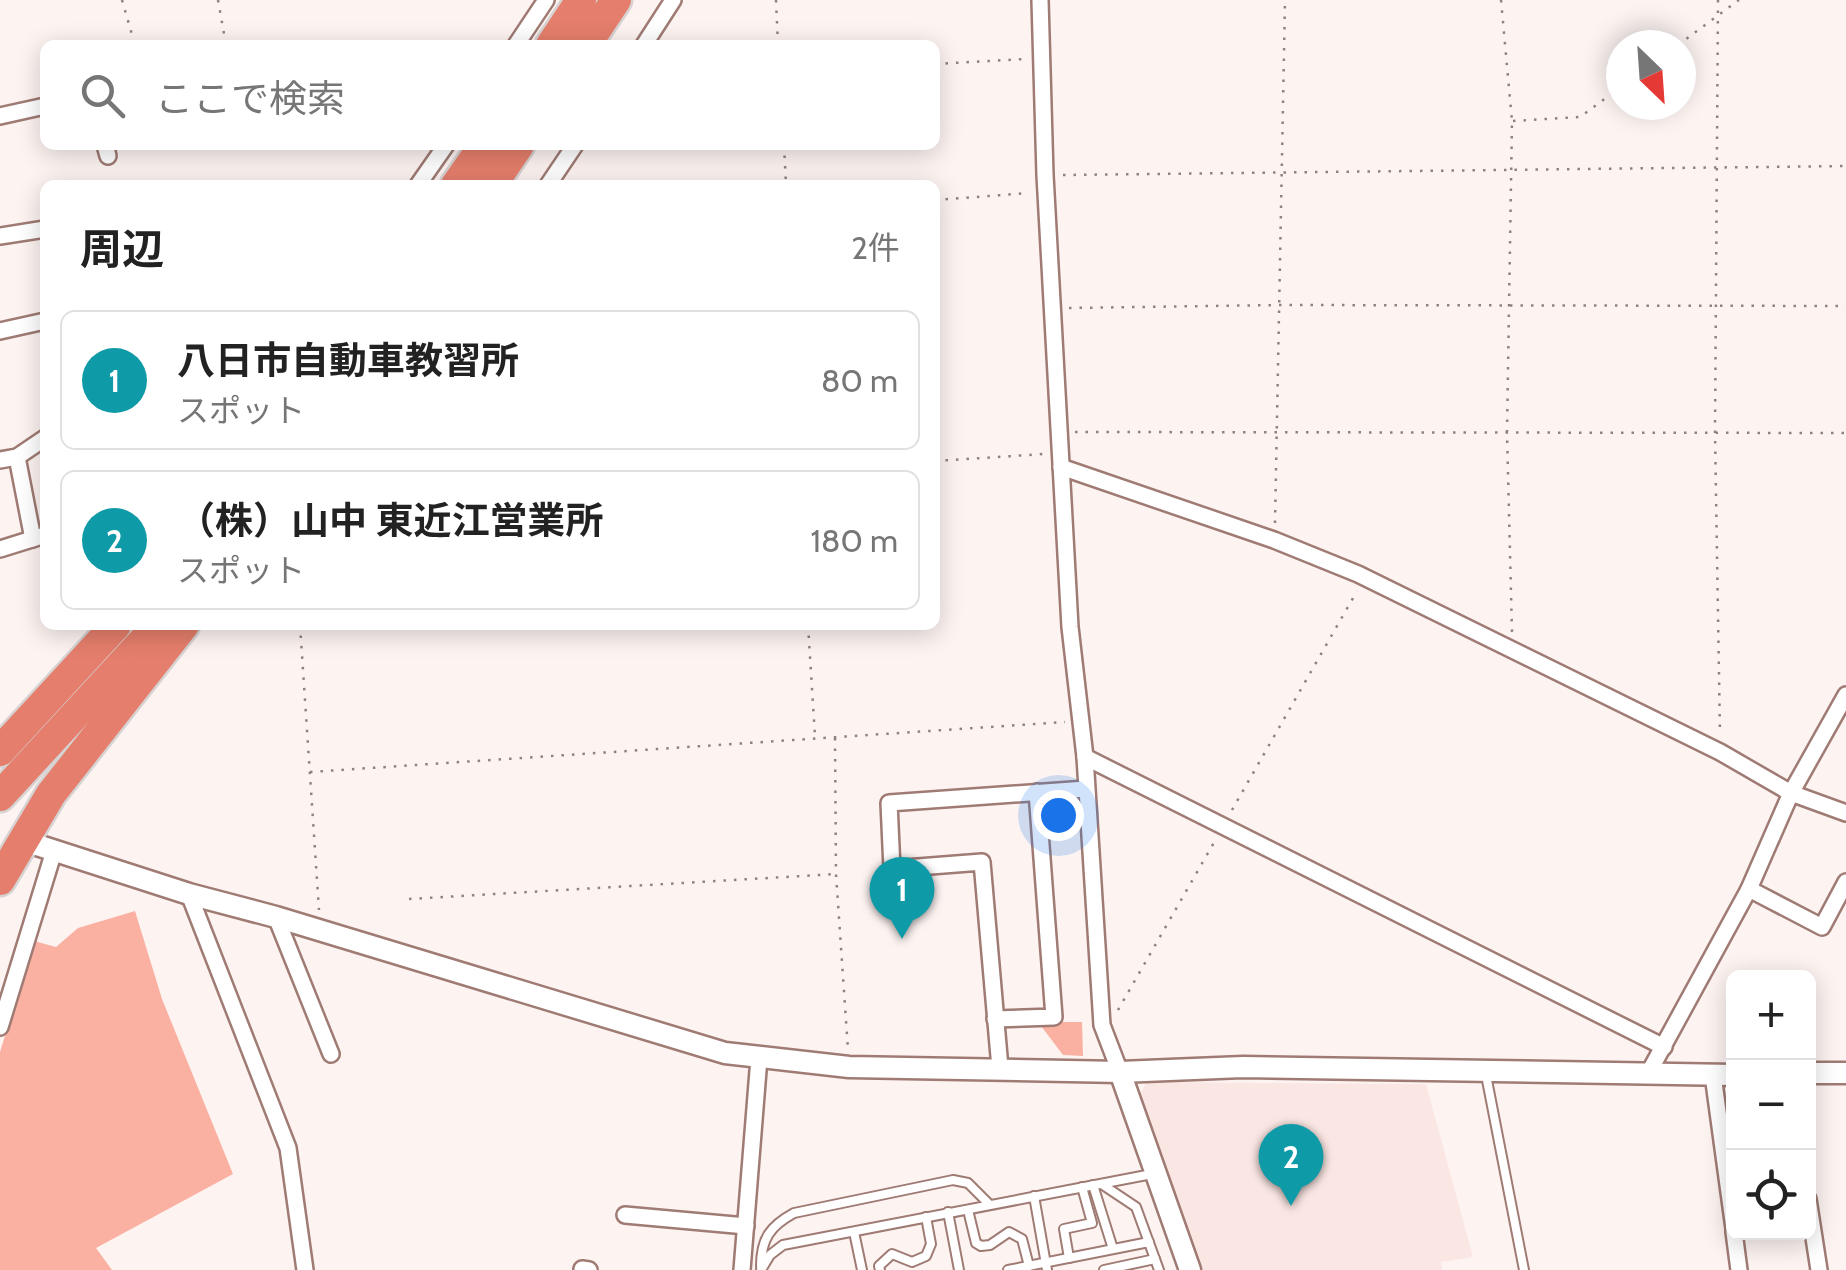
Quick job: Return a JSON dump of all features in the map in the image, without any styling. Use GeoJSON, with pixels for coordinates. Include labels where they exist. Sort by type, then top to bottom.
{"type":"FeatureCollection","features":[{"type":"Feature","properties":{"kind":"highway"},"geometry":{"type":"LineString","coordinates":[[553,40],[580,0]]}},
{"type":"Feature","properties":{"kind":"highway"},"geometry":{"type":"LineString","coordinates":[[589,40],[616,0]]}},
{"type":"Feature","properties":{"kind":"highway"},"geometry":{"type":"LineString","coordinates":[[460,180],[480,150]]}},
{"type":"Feature","properties":{"kind":"highway"},"geometry":{"type":"LineString","coordinates":[[495,180],[516,150]]}},
{"type":"Feature","properties":{"kind":"highway"},"geometry":{"type":"LineString","coordinates":[[0,751],[111,630]]}},
{"type":"Feature","properties":{"kind":"highway"},"geometry":{"type":"LineString","coordinates":[[0,796],[153,630]]}},
{"type":"Feature","properties":{"kind":"highway"},"geometry":{"type":"LineString","coordinates":[[0,880],[51,794],[180,630]]}},
{"type":"Feature","properties":{"kind":"street"},"geometry":{"type":"LineString","coordinates":[[519,40],[546,0]]}},
{"type":"Feature","properties":{"kind":"street"},"geometry":{"type":"LineString","coordinates":[[647,40],[674,0]]}},
{"type":"Feature","properties":{"kind":"street"},"geometry":{"type":"LineString","coordinates":[[1040,0],[1045,184],[1070,627],[1085,757],[1102,1025],[1190,1270]]}},
{"type":"Feature","properties":{"kind":"street"},"geometry":{"type":"LineString","coordinates":[[0,116],[40,107]]}},
{"type":"Feature","properties":{"kind":"street"},"geometry":{"type":"LineString","coordinates":[[422,180],[442,150]]}},
{"type":"Feature","properties":{"kind":"street"},"geometry":{"type":"LineString","coordinates":[[552,180],[572,150]]}},
{"type":"Feature","properties":{"kind":"street"},"geometry":{"type":"LineString","coordinates":[[0,236],[40,229]]}},
{"type":"Feature","properties":{"kind":"street"},"geometry":{"type":"LineString","coordinates":[[0,331],[40,322]]}},
{"type":"Feature","properties":{"kind":"street"},"geometry":{"type":"LineString","coordinates":[[0,460],[17,457],[40,441]]}},
{"type":"Feature","properties":{"kind":"street"},"geometry":{"type":"LineString","coordinates":[[0,549],[39,536],[17,457]]}},
{"type":"Feature","properties":{"kind":"street"},"geometry":{"type":"LineString","coordinates":[[1060,460],[1365,577],[1720,752],[1791,793],[1846,813]]}},
{"type":"Feature","properties":{"kind":"street"},"geometry":{"type":"LineString","coordinates":[[1648,1074],[1749,889],[1791,793],[1846,695]]}},
{"type":"Feature","properties":{"kind":"street"},"geometry":{"type":"LineString","coordinates":[[1085,757],[1664,1047]]}},
{"type":"Feature","properties":{"kind":"street"},"geometry":{"type":"LineString","coordinates":[[1000,1068],[982,862],[892,868],[888,803],[1086,788]]}},
{"type":"Feature","properties":{"kind":"street"},"geometry":{"type":"LineString","coordinates":[[995,1019],[1054,1017],[1037,792]]}},
{"type":"Feature","properties":{"kind":"street"},"geometry":{"type":"LineString","coordinates":[[0,1028],[46,848],[725,1053],[849,1067],[1723,1075],[1728,1150]]}},
{"type":"Feature","properties":{"kind":"street"},"geometry":{"type":"LineString","coordinates":[[1749,889],[1822,927],[1846,882]]}},
{"type":"Feature","properties":{"kind":"street"},"geometry":{"type":"LineString","coordinates":[[189,894],[288,1148],[304,1270]]}},
{"type":"Feature","properties":{"kind":"street"},"geometry":{"type":"LineString","coordinates":[[276,917],[331,1054]]}},
{"type":"Feature","properties":{"kind":"street"},"geometry":{"type":"LineString","coordinates":[[742,1270],[760,1058]]}},
{"type":"Feature","properties":{"kind":"street"},"geometry":{"type":"LineString","coordinates":[[1816,1073],[1846,1073]]}},
{"type":"Feature","properties":{"kind":"street"},"geometry":{"type":"LineString","coordinates":[[626,1214],[746,1226]]}},
{"type":"Feature","properties":{"kind":"street"},"geometry":{"type":"LineString","coordinates":[[1735,1240],[1739,1270]]}},
{"type":"Feature","properties":{"kind":"street"},"geometry":{"type":"LineString","coordinates":[[1814,1240],[1819,1270]]}},
{"type":"Feature","properties":{"kind":"lane"},"geometry":{"type":"LineString","coordinates":[[1486,1070],[1524,1270]]}},
{"type":"Feature","properties":{"kind":"lane"},"geometry":{"type":"LineString","coordinates":[[761,1269],[782,1245],[1156,1173]]}},
{"type":"Feature","properties":{"kind":"lane"},"geometry":{"type":"LineString","coordinates":[[761,1269],[766,1235],[794,1213],[954,1180],[968,1184],[990,1204]]}},
{"type":"Feature","properties":{"kind":"lane"},"geometry":{"type":"LineString","coordinates":[[1093,1184],[1105,1185],[1136,1207],[1159,1270]]}},
{"type":"Feature","properties":{"kind":"lane"},"geometry":{"type":"LineString","coordinates":[[1093,1184],[1113,1248]]}},
{"type":"Feature","properties":{"kind":"lane"},"geometry":{"type":"LineString","coordinates":[[1068,1258],[1064,1229],[1092,1223],[1082,1186]]}},
{"type":"Feature","properties":{"kind":"lane"},"geometry":{"type":"LineString","coordinates":[[1034,1196],[1046,1266]]}},
{"type":"Feature","properties":{"kind":"lane"},"geometry":{"type":"LineString","coordinates":[[968,1210],[976,1243],[990,1245],[1009,1232],[1022,1239],[1029,1266]]}},
{"type":"Feature","properties":{"kind":"lane"},"geometry":{"type":"LineString","coordinates":[[948,1212],[959,1270]]}},
{"type":"Feature","properties":{"kind":"lane"},"geometry":{"type":"LineString","coordinates":[[880,1270],[892,1254],[912,1262],[926,1256],[931,1244],[926,1216]]}},
{"type":"Feature","properties":{"kind":"lane"},"geometry":{"type":"LineString","coordinates":[[854,1232],[862,1270]]}},
{"type":"Feature","properties":{"kind":"lane"},"geometry":{"type":"LineString","coordinates":[[1008,1270],[1046,1266],[1149,1242]]}},
{"type":"Feature","properties":{"kind":"lane"},"geometry":{"type":"LineString","coordinates":[[1104,1270],[1155,1259]]}},
{"type":"Feature","properties":{"kind":"path"},"geometry":{"type":"LineString","coordinates":[[122,0],[133,40]]}},
{"type":"Feature","properties":{"kind":"path"},"geometry":{"type":"LineString","coordinates":[[218,0],[225,40]]}},
{"type":"Feature","properties":{"kind":"path"},"geometry":{"type":"LineString","coordinates":[[776,0],[778,40]]}},
{"type":"Feature","properties":{"kind":"path"},"geometry":{"type":"LineString","coordinates":[[1274,540],[1285,0]]}},
{"type":"Feature","properties":{"kind":"path"},"geometry":{"type":"LineString","coordinates":[[1501,0],[1512,121],[1507,432],[1512,648]]}},
{"type":"Feature","properties":{"kind":"path"},"geometry":{"type":"LineString","coordinates":[[1718,0],[1715,433],[1720,752]]}},
{"type":"Feature","properties":{"kind":"path"},"geometry":{"type":"LineString","coordinates":[[1696,32],[1739,0]]}},
{"type":"Feature","properties":{"kind":"path"},"geometry":{"type":"LineString","coordinates":[[940,64],[1042,58]]}},
{"type":"Feature","properties":{"kind":"path"},"geometry":{"type":"LineString","coordinates":[[1512,121],[1580,117],[1606,98]]}},
{"type":"Feature","properties":{"kind":"path"},"geometry":{"type":"LineString","coordinates":[[784,150],[786,180]]}},
{"type":"Feature","properties":{"kind":"path"},"geometry":{"type":"LineString","coordinates":[[940,199],[1045,184],[1280,170],[1846,166]]}},
{"type":"Feature","properties":{"kind":"path"},"geometry":{"type":"LineString","coordinates":[[1052,308],[1280,304],[1846,306]]}},
{"type":"Feature","properties":{"kind":"path"},"geometry":{"type":"LineString","coordinates":[[1059,432],[1846,433]]}},
{"type":"Feature","properties":{"kind":"path"},"geometry":{"type":"LineString","coordinates":[[940,461],[1060,460]]}},
{"type":"Feature","properties":{"kind":"path"},"geometry":{"type":"LineString","coordinates":[[1110,1024],[1365,577]]}},
{"type":"Feature","properties":{"kind":"path"},"geometry":{"type":"LineString","coordinates":[[300,630],[320,931]]}},
{"type":"Feature","properties":{"kind":"path"},"geometry":{"type":"LineString","coordinates":[[808,630],[814,738]]}},
{"type":"Feature","properties":{"kind":"path"},"geometry":{"type":"LineString","coordinates":[[310,772],[1081,721]]}},
{"type":"Feature","properties":{"kind":"path"},"geometry":{"type":"LineString","coordinates":[[835,736],[836,874],[849,1067]]}},
{"type":"Feature","properties":{"kind":"path"},"geometry":{"type":"LineString","coordinates":[[409,898],[836,874]]}},
{"type":"Feature","properties":{"kind":"shaded area"},"geometry":{"type":"Polygon","coordinates":[[[135,911],[162,999],[233,1174],[96,1248],[112,1270],[0,1270],[0,1052],[34,941],[56,947],[78,928],[135,911]]]}},
{"type":"Feature","properties":{"kind":"shaded area"},"geometry":{"type":"Polygon","coordinates":[[[1038,1022],[1082,1022],[1083,1056],[1063,1055],[1038,1022]]]}},
{"type":"Feature","properties":{"kind":"shaded area"},"geometry":{"type":"Polygon","coordinates":[[[1147,1082],[1426,1084],[1473,1257],[1441,1262],[1442,1270],[1203,1270],[1140,1094],[1147,1082]]]}},
{"type":"Feature","properties":{"kind":"place","name":"八日市自動車教習所"},"geometry":{"type":"Point","coordinates":[902,939]}},
{"type":"Feature","properties":{"kind":"place","name":"（株）山中 東近江営業所"},"geometry":{"type":"Point","coordinates":[1291,1206]}}]}
